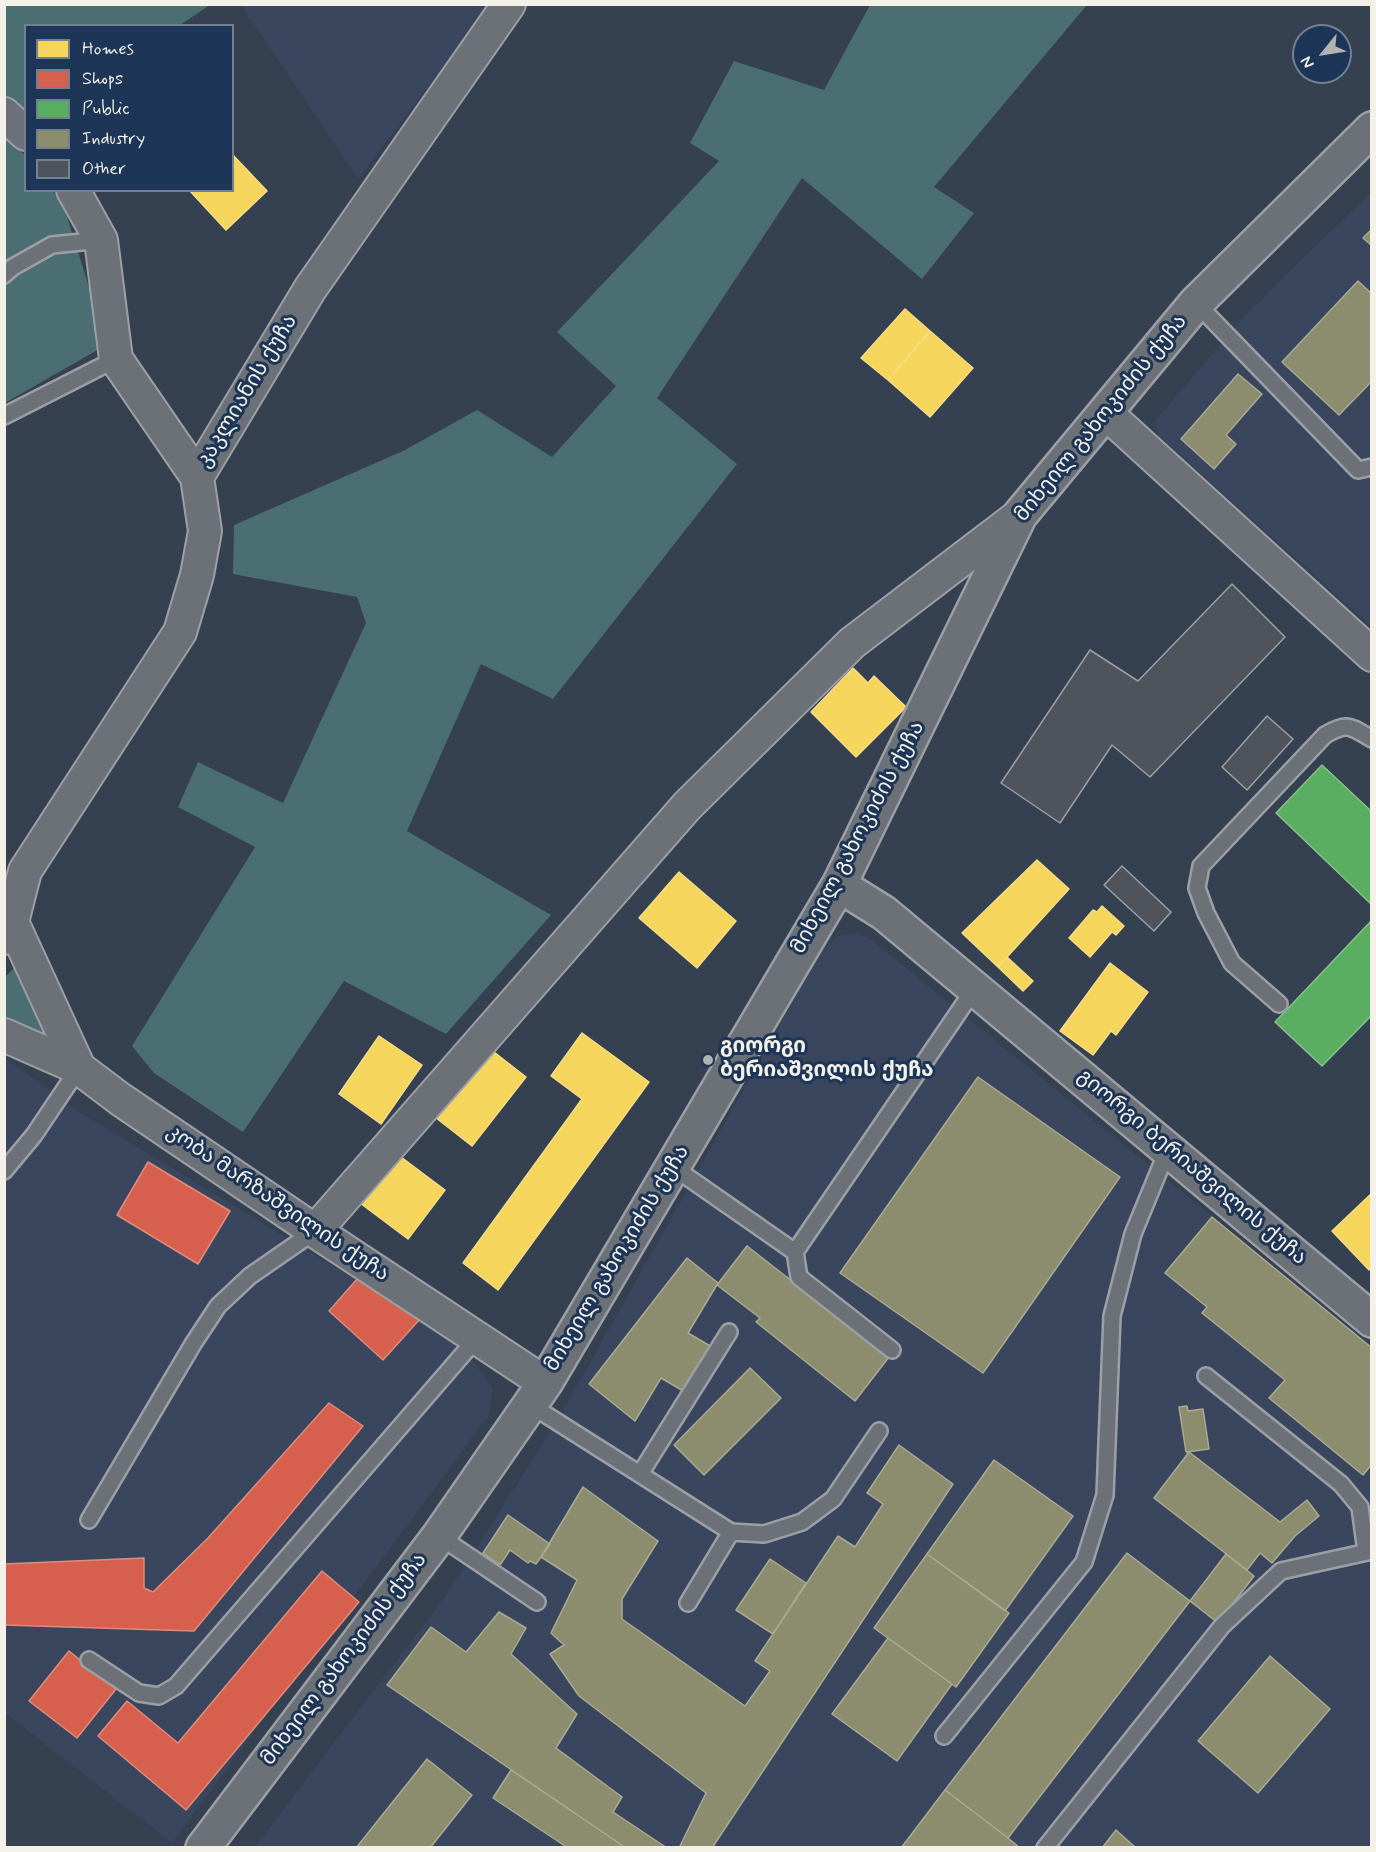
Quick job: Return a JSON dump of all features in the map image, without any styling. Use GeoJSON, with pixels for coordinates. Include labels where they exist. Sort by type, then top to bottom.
{"type":"FeatureCollection","features":[{"type":"Feature","properties":{"kind":"main road","name":"მიხეილ გახოკიძის ქუჩა"},"geometry":{"type":"LineString","coordinates":[[203,1848],[439,1536],[537,1393],[839,885],[1020,515],[1196,303],[1371,129]]}},
{"type":"Feature","properties":{"kind":"main road","name":"გიორგი ბერიაშვილის ქუჩა"},"geometry":{"type":"LineString","coordinates":[[839,885],[884,913],[1371,1320]]}},
{"type":"Feature","properties":{"kind":"street","name":"კაკლიანის ქუჩა"},"geometry":{"type":"LineString","coordinates":[[8,930],[25,871],[180,632],[197,575],[205,531],[197,477],[310,289],[509,4]]}},
{"type":"Feature","properties":{"kind":"street"},"geometry":{"type":"LineString","coordinates":[[4,114],[24,132]]}},
{"type":"Feature","properties":{"kind":"street"},"geometry":{"type":"LineString","coordinates":[[74,192],[100,240],[116,359],[197,477]]}},
{"type":"Feature","properties":{"kind":"street"},"geometry":{"type":"LineString","coordinates":[[1106,413],[1371,655]]}},
{"type":"Feature","properties":{"kind":"street"},"geometry":{"type":"LineString","coordinates":[[315,1231],[687,806],[852,643],[1020,515]]}},
{"type":"Feature","properties":{"kind":"street"},"geometry":{"type":"LineString","coordinates":[[8,930],[79,1068]]}},
{"type":"Feature","properties":{"kind":"street","name":"კობა მარზაშვილის ქუჩა"},"geometry":{"type":"LineString","coordinates":[[4,1035],[79,1068],[120,1099],[477,1338],[537,1393]]}},
{"type":"Feature","properties":{"kind":"lane"},"geometry":{"type":"LineString","coordinates":[[4,275],[13,267],[52,245],[100,240]]}},
{"type":"Feature","properties":{"kind":"lane"},"geometry":{"type":"LineString","coordinates":[[1196,303],[1358,470],[1371,467]]}},
{"type":"Feature","properties":{"kind":"lane"},"geometry":{"type":"LineString","coordinates":[[4,416],[116,359]]}},
{"type":"Feature","properties":{"kind":"lane"},"geometry":{"type":"LineString","coordinates":[[1279,1004],[1232,963],[1206,913],[1197,888],[1202,866],[1325,735],[1336,728],[1349,726],[1371,739]]}},
{"type":"Feature","properties":{"kind":"lane"},"geometry":{"type":"LineString","coordinates":[[892,1350],[799,1277],[795,1252],[975,988]]}},
{"type":"Feature","properties":{"kind":"lane"},"geometry":{"type":"LineString","coordinates":[[4,1171],[34,1135],[79,1068]]}},
{"type":"Feature","properties":{"kind":"lane"},"geometry":{"type":"LineString","coordinates":[[944,1736],[1084,1562],[1105,1495],[1112,1316],[1133,1234],[1167,1149]]}},
{"type":"Feature","properties":{"kind":"lane"},"geometry":{"type":"LineString","coordinates":[[673,1167],[795,1252]]}},
{"type":"Feature","properties":{"kind":"lane"},"geometry":{"type":"LineString","coordinates":[[89,1520],[218,1306],[250,1276],[315,1231]]}},
{"type":"Feature","properties":{"kind":"lane"},"geometry":{"type":"LineString","coordinates":[[640,1474],[729,1332]]}},
{"type":"Feature","properties":{"kind":"lane"},"geometry":{"type":"LineString","coordinates":[[89,1660],[139,1693],[159,1696],[176,1686],[477,1338]]}},
{"type":"Feature","properties":{"kind":"lane"},"geometry":{"type":"LineString","coordinates":[[1045,1848],[1222,1626],[1272,1579],[1281,1571],[1369,1551],[1360,1507],[1341,1484],[1206,1376]]}},
{"type":"Feature","properties":{"kind":"lane"},"geometry":{"type":"LineString","coordinates":[[537,1393],[640,1474],[731,1532],[764,1534],[802,1522],[833,1499],[879,1431]]}},
{"type":"Feature","properties":{"kind":"lane"},"geometry":{"type":"LineString","coordinates":[[688,1603],[731,1532]]}},
{"type":"Feature","properties":{"kind":"lane"},"geometry":{"type":"LineString","coordinates":[[439,1536],[537,1602]]}},
{"type":"Feature","properties":{"kind":"shaded area"},"geometry":{"type":"Polygon","coordinates":[[[241,5],[490,5],[358,179],[241,5]]]}},
{"type":"Feature","properties":{"kind":"shaded area"},"geometry":{"type":"Polygon","coordinates":[[[1371,192],[1371,626],[1159,436],[1154,422],[1247,313],[1371,192]]]}},
{"type":"Feature","properties":{"kind":"shaded area"},"geometry":{"type":"Polygon","coordinates":[[[856,934],[869,938],[1371,1345],[1371,1847],[254,1848],[448,1593],[560,1416],[822,950],[838,936],[856,934]]]}},
{"type":"Feature","properties":{"kind":"shaded area"},"geometry":{"type":"Polygon","coordinates":[[[4,1057],[78,1111],[460,1343],[493,1388],[488,1416],[172,1843],[5,1713],[4,1057]]]}},
{"type":"Feature","properties":{"kind":"green space"},"geometry":{"type":"Polygon","coordinates":[[[5,5],[210,5],[182,24],[24,24],[24,113],[5,95],[5,5]]]}},
{"type":"Feature","properties":{"kind":"green space"},"geometry":{"type":"Polygon","coordinates":[[[870,5],[1087,5],[934,187],[974,213],[922,279],[802,178],[657,398],[737,464],[553,699],[481,664],[407,831],[551,915],[446,1034],[344,981],[243,1132],[154,1073],[132,1046],[255,847],[178,807],[198,762],[283,803],[366,623],[357,597],[233,574],[234,525],[403,451],[477,410],[552,457],[616,386],[557,332],[719,161],[690,143],[734,61],[824,90],[870,5]]]}},
{"type":"Feature","properties":{"kind":"green space"},"geometry":{"type":"Polygon","coordinates":[[[4,136],[24,154],[24,192],[54,192],[63,204],[90,290],[101,348],[5,403],[4,136]]]}},
{"type":"Feature","properties":{"kind":"green space"},"geometry":{"type":"Polygon","coordinates":[[[16,966],[50,1039],[5,1017],[5,977],[16,966]]]}},
{"type":"Feature","properties":{"kind":"building: Homes"},"geometry":{"type":"Polygon","coordinates":[[[234,156],[267,191],[226,230],[191,192],[234,192],[234,156]]]}},
{"type":"Feature","properties":{"kind":"building: Homes"},"geometry":{"type":"Polygon","coordinates":[[[905,309],[930,331],[888,380],[861,358],[905,309]]]}},
{"type":"Feature","properties":{"kind":"building: Homes"},"geometry":{"type":"Polygon","coordinates":[[[930,331],[973,368],[930,417],[888,380],[930,331]]]}},
{"type":"Feature","properties":{"kind":"building: Homes"},"geometry":{"type":"Polygon","coordinates":[[[853,668],[868,683],[874,676],[906,707],[856,757],[811,712],[853,668]]]}},
{"type":"Feature","properties":{"kind":"building: Homes"},"geometry":{"type":"Polygon","coordinates":[[[1037,860],[1069,889],[998,967],[962,933],[1037,860]]]}},
{"type":"Feature","properties":{"kind":"building: Homes"},"geometry":{"type":"Polygon","coordinates":[[[679,872],[736,921],[697,968],[639,918],[679,872]]]}},
{"type":"Feature","properties":{"kind":"building: Homes"},"geometry":{"type":"Polygon","coordinates":[[[1102,906],[1124,926],[1116,935],[1112,932],[1090,957],[1069,938],[1093,910],[1097,912],[1102,906]]]}},
{"type":"Feature","properties":{"kind":"building: Homes"},"geometry":{"type":"Polygon","coordinates":[[[1007,957],[1033,981],[1023,991],[998,967],[1007,957]]]}},
{"type":"Feature","properties":{"kind":"building: Homes"},"geometry":{"type":"Polygon","coordinates":[[[1110,963],[1148,992],[1116,1035],[1111,1031],[1093,1055],[1060,1031],[1110,963]]]}},
{"type":"Feature","properties":{"kind":"building: Homes"},"geometry":{"type":"Polygon","coordinates":[[[582,1033],[649,1082],[498,1290],[463,1263],[582,1099],[551,1076],[582,1033]]]}},
{"type":"Feature","properties":{"kind":"building: Homes"},"geometry":{"type":"Polygon","coordinates":[[[379,1036],[422,1065],[381,1124],[339,1094],[379,1036]]]}},
{"type":"Feature","properties":{"kind":"building: Homes"},"geometry":{"type":"Polygon","coordinates":[[[485,1045],[526,1077],[472,1146],[431,1114],[485,1045]]]}},
{"type":"Feature","properties":{"kind":"building: Homes"},"geometry":{"type":"Polygon","coordinates":[[[397,1154],[445,1190],[408,1239],[360,1203],[397,1154]]]}},
{"type":"Feature","properties":{"kind":"building: Homes"},"geometry":{"type":"Polygon","coordinates":[[[1372,1193],[1372,1267],[1369,1270],[1332,1231],[1372,1193]]]}},
{"type":"Feature","properties":{"kind":"building: Shops"},"geometry":{"type":"Polygon","coordinates":[[[148,1162],[230,1211],[198,1264],[117,1215],[148,1162]]]}},
{"type":"Feature","properties":{"kind":"building: Shops"},"geometry":{"type":"Polygon","coordinates":[[[365,1270],[420,1319],[383,1360],[329,1311],[365,1270]]]}},
{"type":"Feature","properties":{"kind":"building: Shops"},"geometry":{"type":"Polygon","coordinates":[[[329,1403],[363,1426],[194,1631],[4,1625],[4,1564],[144,1558],[144,1588],[153,1592],[208,1538],[329,1403]]]}},
{"type":"Feature","properties":{"kind":"building: Shops"},"geometry":{"type":"Polygon","coordinates":[[[322,1571],[359,1602],[186,1810],[98,1736],[127,1701],[178,1743],[322,1571]]]}},
{"type":"Feature","properties":{"kind":"building: Shops"},"geometry":{"type":"Polygon","coordinates":[[[69,1651],[116,1689],[77,1738],[29,1701],[69,1651]]]}},
{"type":"Feature","properties":{"kind":"building: Public"},"geometry":{"type":"Polygon","coordinates":[[[1322,765],[1372,812],[1372,905],[1276,813],[1322,765]]]}},
{"type":"Feature","properties":{"kind":"building: Public"},"geometry":{"type":"Polygon","coordinates":[[[1372,920],[1372,1015],[1322,1066],[1275,1022],[1372,920]]]}},
{"type":"Feature","properties":{"kind":"building: Industry"},"geometry":{"type":"Polygon","coordinates":[[[1372,229],[1372,246],[1363,238],[1372,229]]]}},
{"type":"Feature","properties":{"kind":"building: Industry"},"geometry":{"type":"Polygon","coordinates":[[[1358,281],[1372,294],[1372,381],[1339,415],[1282,362],[1358,281]]]}},
{"type":"Feature","properties":{"kind":"building: Industry"},"geometry":{"type":"Polygon","coordinates":[[[1238,374],[1262,394],[1226,435],[1236,444],[1214,469],[1181,439],[1238,374]]]}},
{"type":"Feature","properties":{"kind":"building: Industry"},"geometry":{"type":"Polygon","coordinates":[[[978,1077],[1120,1177],[983,1373],[840,1273],[978,1077]]]}},
{"type":"Feature","properties":{"kind":"building: Industry"},"geometry":{"type":"Polygon","coordinates":[[[1212,1217],[1372,1348],[1372,1464],[1363,1475],[1269,1398],[1285,1380],[1202,1313],[1207,1307],[1165,1273],[1212,1217]]]}},
{"type":"Feature","properties":{"kind":"building: Industry"},"geometry":{"type":"Polygon","coordinates":[[[747,1246],[889,1357],[855,1401],[756,1322],[760,1318],[717,1285],[747,1246]]]}},
{"type":"Feature","properties":{"kind":"building: Industry"},"geometry":{"type":"Polygon","coordinates":[[[687,1258],[718,1283],[688,1333],[712,1347],[685,1392],[661,1378],[635,1421],[589,1384],[687,1258]]]}},
{"type":"Feature","properties":{"kind":"building: Industry"},"geometry":{"type":"Polygon","coordinates":[[[750,1368],[781,1398],[704,1475],[674,1445],[750,1368]]]}},
{"type":"Feature","properties":{"kind":"building: Industry"},"geometry":{"type":"Polygon","coordinates":[[[1187,1406],[1188,1411],[1203,1409],[1209,1449],[1186,1452],[1179,1407],[1187,1406]]]}},
{"type":"Feature","properties":{"kind":"building: Industry"},"geometry":{"type":"Polygon","coordinates":[[[899,1445],[953,1484],[712,1848],[679,1848],[706,1793],[579,1696],[550,1654],[564,1645],[551,1633],[577,1580],[541,1557],[583,1487],[658,1541],[622,1599],[622,1619],[745,1706],[770,1671],[755,1661],[838,1536],[855,1547],[883,1504],[867,1493],[899,1445]]]}},
{"type":"Feature","properties":{"kind":"building: Industry"},"geometry":{"type":"Polygon","coordinates":[[[1189,1452],[1280,1522],[1307,1500],[1319,1516],[1295,1536],[1272,1563],[1260,1553],[1247,1570],[1154,1498],[1189,1452]]]}},
{"type":"Feature","properties":{"kind":"building: Industry"},"geometry":{"type":"Polygon","coordinates":[[[994,1460],[1073,1516],[1005,1611],[927,1554],[994,1460]]]}},
{"type":"Feature","properties":{"kind":"building: Industry"},"geometry":{"type":"Polygon","coordinates":[[[508,1515],[550,1544],[536,1564],[530,1561],[528,1563],[510,1550],[500,1565],[483,1553],[508,1515]]]}},
{"type":"Feature","properties":{"kind":"building: Industry"},"geometry":{"type":"Polygon","coordinates":[[[1127,1553],[1190,1601],[1008,1838],[945,1790],[1127,1553]]]}},
{"type":"Feature","properties":{"kind":"building: Industry"},"geometry":{"type":"Polygon","coordinates":[[[927,1554],[1009,1613],[956,1687],[874,1628],[927,1554]]]}},
{"type":"Feature","properties":{"kind":"building: Industry"},"geometry":{"type":"Polygon","coordinates":[[[1226,1554],[1254,1576],[1218,1623],[1190,1601],[1226,1554]]]}},
{"type":"Feature","properties":{"kind":"building: Industry"},"geometry":{"type":"Polygon","coordinates":[[[770,1559],[806,1583],[773,1634],[736,1610],[770,1559]]]}},
{"type":"Feature","properties":{"kind":"building: Industry"},"geometry":{"type":"Polygon","coordinates":[[[499,1612],[526,1628],[511,1654],[577,1714],[556,1748],[622,1797],[613,1812],[667,1848],[626,1848],[387,1685],[431,1627],[466,1652],[499,1612]]]}},
{"type":"Feature","properties":{"kind":"building: Industry"},"geometry":{"type":"Polygon","coordinates":[[[888,1638],[952,1684],[897,1761],[832,1714],[888,1638]]]}},
{"type":"Feature","properties":{"kind":"building: Industry"},"geometry":{"type":"Polygon","coordinates":[[[1270,1656],[1330,1709],[1258,1793],[1198,1741],[1270,1656]]]}},
{"type":"Feature","properties":{"kind":"building: Industry"},"geometry":{"type":"Polygon","coordinates":[[[427,1759],[472,1795],[430,1848],[356,1848],[427,1759]]]}},
{"type":"Feature","properties":{"kind":"building: Industry"},"geometry":{"type":"Polygon","coordinates":[[[511,1770],[626,1848],[568,1848],[493,1798],[511,1770]]]}},
{"type":"Feature","properties":{"kind":"building: Industry"},"geometry":{"type":"Polygon","coordinates":[[[945,1790],[1008,1838],[1020,1848],[901,1848],[945,1790]]]}},
{"type":"Feature","properties":{"kind":"building: Industry"},"geometry":{"type":"Polygon","coordinates":[[[1116,1830],[1136,1848],[1102,1848],[1116,1830]]]}},
{"type":"Feature","properties":{"kind":"building: Other"},"geometry":{"type":"Polygon","coordinates":[[[1232,584],[1285,637],[1150,777],[1112,745],[1060,823],[1001,783],[1090,650],[1138,681],[1232,584]]]}},
{"type":"Feature","properties":{"kind":"building: Other"},"geometry":{"type":"Polygon","coordinates":[[[1267,716],[1293,739],[1247,790],[1222,767],[1267,716]]]}},
{"type":"Feature","properties":{"kind":"building: Other"},"geometry":{"type":"Polygon","coordinates":[[[1122,866],[1171,912],[1154,931],[1104,885],[1122,866]]]}},
{"type":"Feature","properties":{"kind":"place","name":"გიორგი ბერიაშვილის ქუჩა"},"geometry":{"type":"Point","coordinates":[708,1060]}}]}
